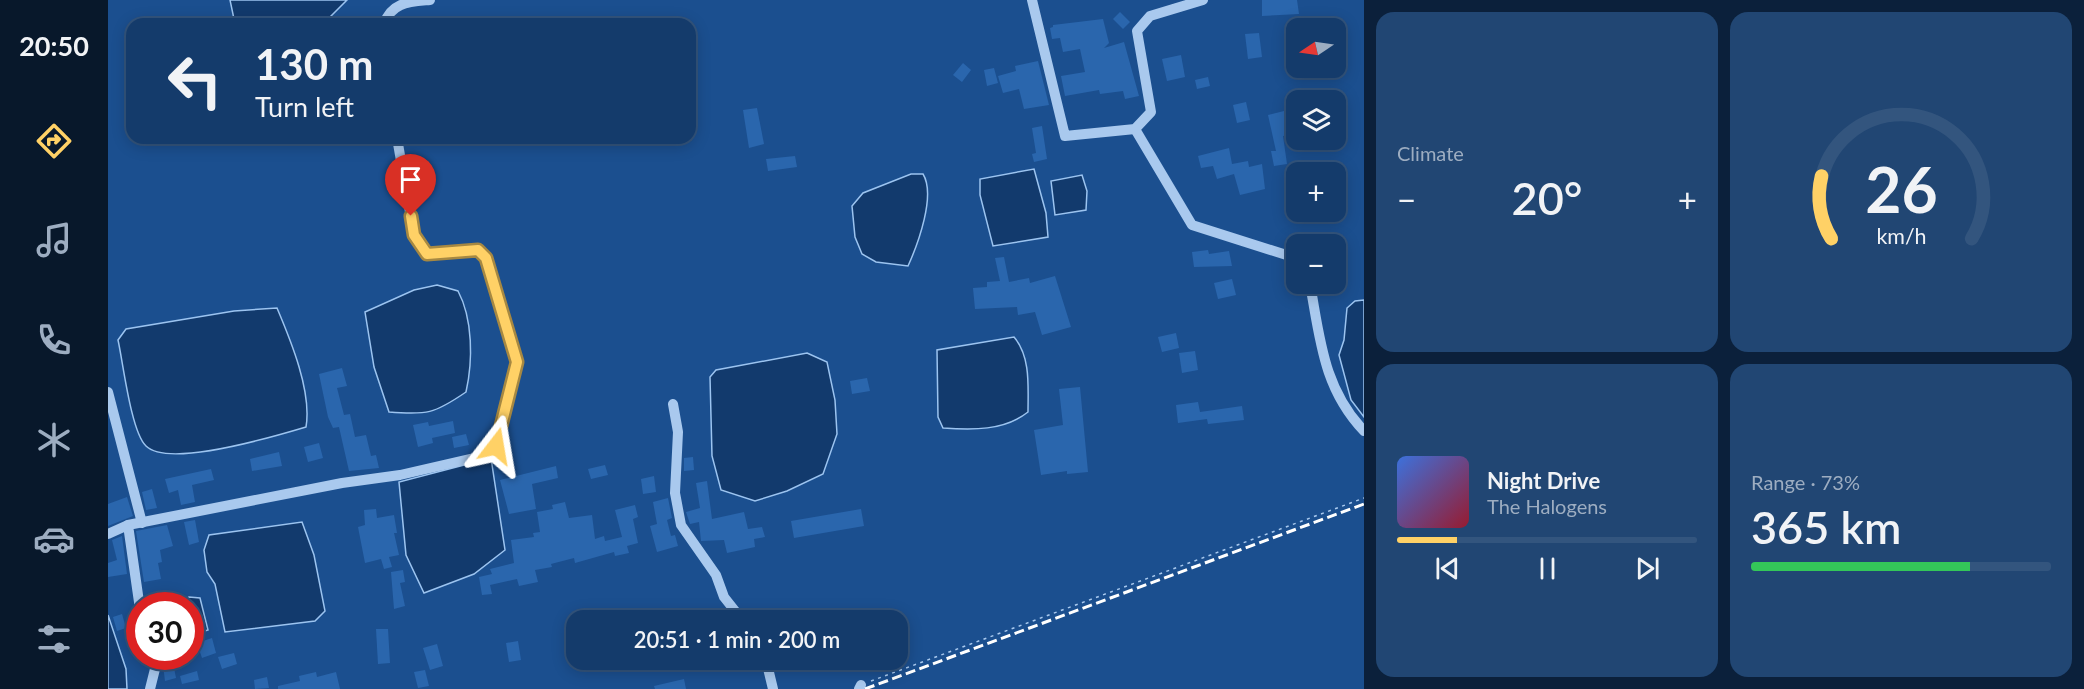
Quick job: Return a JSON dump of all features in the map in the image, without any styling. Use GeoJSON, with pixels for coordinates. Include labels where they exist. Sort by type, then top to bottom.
{"type":"FeatureCollection","features":[{"type":"Feature","properties":{"kind":"street"},"geometry":{"type":"LineString","coordinates":[[386,18],[401,1],[430,0]]}},
{"type":"Feature","properties":{"kind":"street"},"geometry":{"type":"LineString","coordinates":[[1032,0],[1065,136],[1136,129],[1151,112],[1137,31],[1150,16],[1203,0]]}},
{"type":"Feature","properties":{"kind":"street"},"geometry":{"type":"LineString","coordinates":[[1136,129],[1192,225],[1286,255]]}},
{"type":"Feature","properties":{"kind":"street"},"geometry":{"type":"LineString","coordinates":[[108,534],[128,525],[342,483],[400,475],[487,455],[496,446],[517,362],[486,258],[478,250],[427,254],[414,235],[398,144]]}},
{"type":"Feature","properties":{"kind":"street"},"geometry":{"type":"LineString","coordinates":[[1312,294],[1322,356],[1339,399],[1364,430]]}},
{"type":"Feature","properties":{"kind":"street"},"geometry":{"type":"LineString","coordinates":[[108,392],[142,523]]}},
{"type":"Feature","properties":{"kind":"street"},"geometry":{"type":"LineString","coordinates":[[673,404],[678,432],[675,494],[681,525],[716,575],[724,597],[734,610]]}},
{"type":"Feature","properties":{"kind":"street"},"geometry":{"type":"LineString","coordinates":[[128,525],[138,592]]}},
{"type":"Feature","properties":{"kind":"street"},"geometry":{"type":"LineString","coordinates":[[150,689],[155,670]]}},
{"type":"Feature","properties":{"kind":"street"},"geometry":{"type":"LineString","coordinates":[[768,670],[773,689]]}},
{"type":"Feature","properties":{"kind":"path"},"geometry":{"type":"LineString","coordinates":[[861,688],[1364,498]]}},
{"type":"Feature","properties":{"kind":"water"},"geometry":{"type":"Polygon","coordinates":[[[230,0],[347,0],[329,18],[234,18],[230,0]]]}},
{"type":"Feature","properties":{"kind":"water"},"geometry":{"type":"Polygon","coordinates":[[[1034,169],[1046,213],[1048,237],[993,246],[980,195],[980,179],[1034,169]]]}},
{"type":"Feature","properties":{"kind":"water"},"geometry":{"type":"Polygon","coordinates":[[[911,174],[923,174],[928,194],[921,233],[912,257],[908,266],[876,262],[862,254],[855,237],[852,206],[863,193],[911,174]]]}},
{"type":"Feature","properties":{"kind":"water"},"geometry":{"type":"Polygon","coordinates":[[[1082,175],[1087,191],[1086,210],[1055,215],[1051,181],[1082,175]]]}},
{"type":"Feature","properties":{"kind":"water"},"geometry":{"type":"Polygon","coordinates":[[[437,285],[458,291],[467,314],[470,367],[466,392],[438,409],[422,413],[389,412],[374,367],[365,312],[414,290],[437,285]]]}},
{"type":"Feature","properties":{"kind":"water"},"geometry":{"type":"Polygon","coordinates":[[[1364,300],[1364,417],[1351,400],[1339,355],[1344,340],[1347,308],[1355,301],[1364,300]]]}},
{"type":"Feature","properties":{"kind":"water"},"geometry":{"type":"Polygon","coordinates":[[[277,308],[294,351],[303,383],[306,398],[306,427],[248,443],[198,452],[176,454],[158,452],[146,446],[136,427],[132,412],[118,340],[126,329],[234,311],[277,308]]]}},
{"type":"Feature","properties":{"kind":"water"},"geometry":{"type":"Polygon","coordinates":[[[1014,337],[1026,363],[1028,412],[1009,423],[998,426],[976,429],[943,428],[938,417],[937,350],[1014,337]]]}},
{"type":"Feature","properties":{"kind":"water"},"geometry":{"type":"Polygon","coordinates":[[[807,353],[827,362],[835,400],[837,434],[823,474],[787,491],[755,501],[721,490],[712,456],[710,377],[716,370],[807,353]]]}},
{"type":"Feature","properties":{"kind":"water"},"geometry":{"type":"Polygon","coordinates":[[[491,458],[505,550],[474,574],[424,593],[406,555],[399,482],[491,458]]]}},
{"type":"Feature","properties":{"kind":"water"},"geometry":{"type":"Polygon","coordinates":[[[302,522],[314,555],[325,611],[315,621],[225,632],[215,584],[207,572],[204,550],[209,535],[302,522]]]}},
{"type":"Feature","properties":{"kind":"water"},"geometry":{"type":"Polygon","coordinates":[[[204,614],[208,630],[204,631],[204,614]]]}},
{"type":"Feature","properties":{"kind":"water"},"geometry":{"type":"Polygon","coordinates":[[[108,615],[126,669],[127,689],[108,689],[108,615]]]}},
{"type":"Feature","properties":{"kind":"building"},"geometry":{"type":"Polygon","coordinates":[[[1262,0],[1297,0],[1299,14],[1262,16],[1262,0]]]}},
{"type":"Feature","properties":{"kind":"building"},"geometry":{"type":"Polygon","coordinates":[[[1120,12],[1130,22],[1123,29],[1113,19],[1120,12]]]}},
{"type":"Feature","properties":{"kind":"building"},"geometry":{"type":"Polygon","coordinates":[[[1103,19],[1109,43],[1104,48],[1124,42],[1139,96],[1125,99],[1123,91],[1100,94],[1099,90],[1065,96],[1061,76],[1085,72],[1080,49],[1063,52],[1060,38],[1052,39],[1050,28],[1053,25],[1103,19]]]}},
{"type":"Feature","properties":{"kind":"building"},"geometry":{"type":"Polygon","coordinates":[[[1259,33],[1262,57],[1248,59],[1245,34],[1259,33]]]}},
{"type":"Feature","properties":{"kind":"building"},"geometry":{"type":"Polygon","coordinates":[[[1181,55],[1185,77],[1167,81],[1162,59],[1181,55]]]}},
{"type":"Feature","properties":{"kind":"building"},"geometry":{"type":"Polygon","coordinates":[[[1038,61],[1049,105],[1024,109],[1019,89],[1003,93],[998,76],[1016,71],[1015,66],[1038,61]]]}},
{"type":"Feature","properties":{"kind":"building"},"geometry":{"type":"Polygon","coordinates":[[[963,63],[971,70],[962,82],[953,75],[963,63]]]}},
{"type":"Feature","properties":{"kind":"building"},"geometry":{"type":"Polygon","coordinates":[[[994,68],[998,83],[987,86],[984,70],[994,68]]]}},
{"type":"Feature","properties":{"kind":"building"},"geometry":{"type":"Polygon","coordinates":[[[1208,77],[1210,86],[1197,89],[1195,80],[1208,77]]]}},
{"type":"Feature","properties":{"kind":"building"},"geometry":{"type":"Polygon","coordinates":[[[1246,102],[1250,120],[1237,123],[1233,105],[1246,102]]]}},
{"type":"Feature","properties":{"kind":"building"},"geometry":{"type":"Polygon","coordinates":[[[757,108],[764,144],[749,148],[743,110],[757,108]]]}},
{"type":"Feature","properties":{"kind":"building"},"geometry":{"type":"Polygon","coordinates":[[[1284,111],[1286,136],[1283,136],[1286,164],[1274,166],[1271,151],[1276,151],[1268,115],[1284,111]]]}},
{"type":"Feature","properties":{"kind":"building"},"geometry":{"type":"Polygon","coordinates":[[[1042,126],[1047,159],[1034,162],[1032,154],[1036,153],[1032,128],[1042,126]]]}},
{"type":"Feature","properties":{"kind":"building"},"geometry":{"type":"Polygon","coordinates":[[[1229,148],[1232,164],[1248,161],[1249,167],[1262,164],[1265,189],[1240,195],[1234,174],[1217,179],[1213,166],[1201,168],[1198,156],[1229,148]]]}},
{"type":"Feature","properties":{"kind":"building"},"geometry":{"type":"Polygon","coordinates":[[[795,156],[797,167],[768,171],[766,159],[795,156]]]}},
{"type":"Feature","properties":{"kind":"building"},"geometry":{"type":"Polygon","coordinates":[[[1208,250],[1209,254],[1229,251],[1232,266],[1194,267],[1192,252],[1208,250]]]}},
{"type":"Feature","properties":{"kind":"building"},"geometry":{"type":"Polygon","coordinates":[[[1004,257],[1009,282],[1029,278],[1030,283],[1055,276],[1071,327],[1042,335],[1035,312],[1018,315],[1017,307],[975,309],[973,288],[987,287],[987,282],[1000,281],[995,258],[1004,257]]]}},
{"type":"Feature","properties":{"kind":"building"},"geometry":{"type":"Polygon","coordinates":[[[1232,279],[1236,295],[1218,299],[1214,283],[1232,279]]]}},
{"type":"Feature","properties":{"kind":"building"},"geometry":{"type":"Polygon","coordinates":[[[1176,333],[1179,348],[1162,352],[1158,337],[1176,333]]]}},
{"type":"Feature","properties":{"kind":"building"},"geometry":{"type":"Polygon","coordinates":[[[1195,351],[1198,370],[1182,373],[1179,353],[1195,351]]]}},
{"type":"Feature","properties":{"kind":"building"},"geometry":{"type":"Polygon","coordinates":[[[342,368],[347,386],[337,388],[344,415],[350,414],[355,437],[366,435],[371,456],[376,455],[379,468],[349,471],[339,427],[333,428],[328,417],[319,374],[342,368]]]}},
{"type":"Feature","properties":{"kind":"building"},"geometry":{"type":"Polygon","coordinates":[[[867,378],[870,391],[852,394],[850,381],[867,378]]]}},
{"type":"Feature","properties":{"kind":"building"},"geometry":{"type":"Polygon","coordinates":[[[1080,387],[1088,472],[1067,474],[1067,471],[1041,475],[1034,430],[1063,425],[1059,389],[1080,387]]]}},
{"type":"Feature","properties":{"kind":"building"},"geometry":{"type":"Polygon","coordinates":[[[1198,402],[1200,412],[1242,406],[1244,420],[1208,424],[1207,419],[1178,423],[1176,405],[1198,402]]]}},
{"type":"Feature","properties":{"kind":"building"},"geometry":{"type":"Polygon","coordinates":[[[453,421],[455,433],[432,438],[433,443],[418,447],[413,425],[428,422],[429,426],[453,421]]]}},
{"type":"Feature","properties":{"kind":"building"},"geometry":{"type":"Polygon","coordinates":[[[466,434],[469,445],[454,448],[452,437],[466,434]]]}},
{"type":"Feature","properties":{"kind":"building"},"geometry":{"type":"Polygon","coordinates":[[[319,443],[323,458],[308,462],[304,447],[319,443]]]}},
{"type":"Feature","properties":{"kind":"building"},"geometry":{"type":"Polygon","coordinates":[[[279,452],[282,466],[252,471],[250,459],[279,452]]]}},
{"type":"Feature","properties":{"kind":"building"},"geometry":{"type":"Polygon","coordinates":[[[693,457],[694,470],[684,471],[684,458],[693,457]]]}},
{"type":"Feature","properties":{"kind":"building"},"geometry":{"type":"Polygon","coordinates":[[[605,465],[608,475],[591,479],[588,469],[605,465]]]}},
{"type":"Feature","properties":{"kind":"building"},"geometry":{"type":"Polygon","coordinates":[[[556,466],[558,478],[532,484],[536,509],[509,514],[500,480],[556,466]]]}},
{"type":"Feature","properties":{"kind":"building"},"geometry":{"type":"Polygon","coordinates":[[[211,469],[214,480],[192,485],[195,502],[181,505],[178,490],[169,493],[165,479],[211,469]]]}},
{"type":"Feature","properties":{"kind":"building"},"geometry":{"type":"Polygon","coordinates":[[[654,476],[656,492],[643,494],[641,479],[654,476]]]}},
{"type":"Feature","properties":{"kind":"building"},"geometry":{"type":"Polygon","coordinates":[[[707,481],[712,519],[744,512],[748,529],[762,527],[765,537],[754,539],[755,547],[727,553],[724,540],[701,541],[699,522],[690,524],[686,512],[700,508],[696,483],[707,481]]]}},
{"type":"Feature","properties":{"kind":"building"},"geometry":{"type":"Polygon","coordinates":[[[152,489],[157,508],[146,510],[142,492],[152,489]]]}},
{"type":"Feature","properties":{"kind":"building"},"geometry":{"type":"Polygon","coordinates":[[[127,497],[133,516],[108,526],[108,504],[127,497]]]}},
{"type":"Feature","properties":{"kind":"building"},"geometry":{"type":"Polygon","coordinates":[[[668,498],[672,518],[667,520],[671,536],[675,535],[678,546],[657,552],[650,526],[657,524],[653,502],[668,498]]]}},
{"type":"Feature","properties":{"kind":"building"},"geometry":{"type":"Polygon","coordinates":[[[565,502],[569,518],[592,515],[595,539],[604,536],[605,541],[622,537],[615,510],[635,505],[638,517],[633,519],[638,543],[627,546],[629,553],[615,556],[614,552],[575,563],[574,558],[551,564],[552,567],[535,570],[538,582],[519,586],[517,579],[490,585],[492,594],[482,595],[479,577],[492,574],[490,569],[514,563],[511,540],[534,537],[533,533],[540,532],[537,512],[553,509],[552,505],[565,502]]]}},
{"type":"Feature","properties":{"kind":"building"},"geometry":{"type":"Polygon","coordinates":[[[376,509],[377,518],[394,515],[397,533],[394,533],[399,555],[389,557],[392,567],[384,569],[381,559],[365,563],[358,527],[365,525],[364,510],[376,509]]]}},
{"type":"Feature","properties":{"kind":"building"},"geometry":{"type":"Polygon","coordinates":[[[861,509],[864,526],[794,538],[791,521],[861,509]]]}},
{"type":"Feature","properties":{"kind":"building"},"geometry":{"type":"Polygon","coordinates":[[[195,520],[199,542],[189,545],[184,522],[195,520]]]}},
{"type":"Feature","properties":{"kind":"building"},"geometry":{"type":"Polygon","coordinates":[[[167,525],[173,546],[160,550],[162,562],[158,563],[161,579],[144,582],[136,531],[167,525]]]}},
{"type":"Feature","properties":{"kind":"building"},"geometry":{"type":"Polygon","coordinates":[[[122,536],[127,574],[108,577],[108,563],[117,560],[112,540],[122,536]]]}},
{"type":"Feature","properties":{"kind":"building"},"geometry":{"type":"Polygon","coordinates":[[[403,570],[405,582],[400,583],[405,606],[394,609],[391,572],[403,570]]]}},
{"type":"Feature","properties":{"kind":"building"},"geometry":{"type":"Polygon","coordinates":[[[122,614],[126,628],[117,631],[113,617],[122,614]]]}},
{"type":"Feature","properties":{"kind":"building"},"geometry":{"type":"Polygon","coordinates":[[[376,629],[388,629],[390,663],[378,664],[376,629]]]}},
{"type":"Feature","properties":{"kind":"building"},"geometry":{"type":"Polygon","coordinates":[[[212,638],[216,653],[204,657],[204,641],[212,638]]]}},
{"type":"Feature","properties":{"kind":"building"},"geometry":{"type":"Polygon","coordinates":[[[518,641],[521,660],[509,662],[506,643],[518,641]]]}},
{"type":"Feature","properties":{"kind":"building"},"geometry":{"type":"Polygon","coordinates":[[[437,644],[443,666],[430,670],[423,648],[437,644]]]}},
{"type":"Feature","properties":{"kind":"building"},"geometry":{"type":"Polygon","coordinates":[[[234,653],[237,664],[222,669],[218,657],[234,653]]]}},
{"type":"Feature","properties":{"kind":"building"},"geometry":{"type":"Polygon","coordinates":[[[164,670],[174,670],[176,678],[165,681],[164,670]]]}},
{"type":"Feature","properties":{"kind":"building"},"geometry":{"type":"Polygon","coordinates":[[[425,670],[429,686],[418,688],[414,672],[425,670]]]}},
{"type":"Feature","properties":{"kind":"building"},"geometry":{"type":"Polygon","coordinates":[[[197,671],[199,680],[182,684],[180,676],[197,671]]]}},
{"type":"Feature","properties":{"kind":"building"},"geometry":{"type":"Polygon","coordinates":[[[316,672],[317,677],[336,672],[340,689],[278,689],[278,686],[300,681],[299,676],[316,672]]]}},
{"type":"Feature","properties":{"kind":"building"},"geometry":{"type":"Polygon","coordinates":[[[267,677],[269,688],[255,689],[254,680],[267,677]]]}},
{"type":"Feature","properties":{"kind":"building"},"geometry":{"type":"Polygon","coordinates":[[[684,679],[686,689],[655,689],[654,686],[684,679]]]}},
{"type":"Feature","properties":{"kind":"railway"},"geometry":{"type":"LineString","coordinates":[[865,689],[1364,504]]}},
{"type":"Feature","properties":{"kind":"route"},"geometry":{"type":"LineString","coordinates":[[411,216],[414,235],[427,254],[478,250],[486,258],[517,362],[496,446]]}}]}
